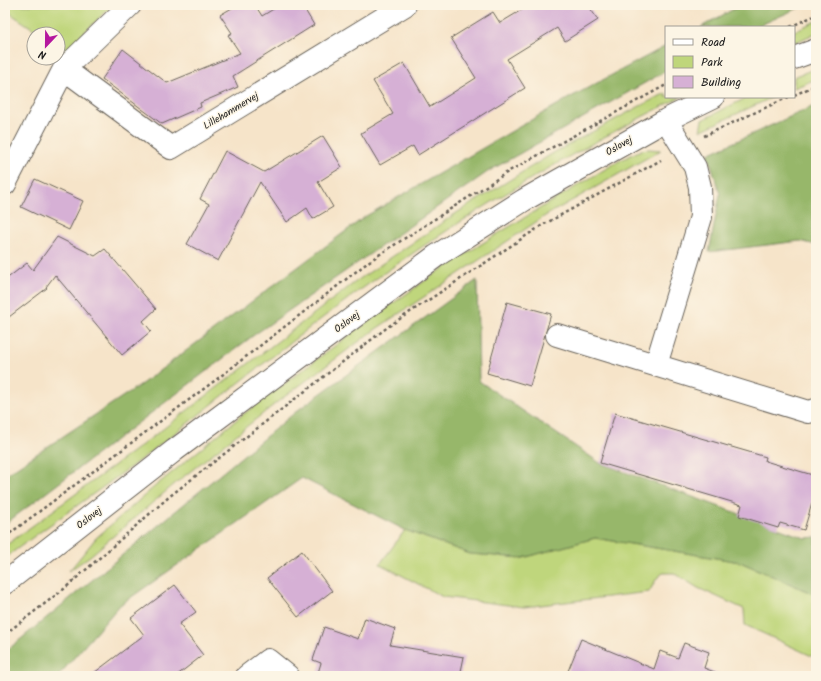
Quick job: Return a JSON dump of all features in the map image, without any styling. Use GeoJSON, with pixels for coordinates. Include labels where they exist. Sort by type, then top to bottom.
{"type":"FeatureCollection","features":[{"type":"Feature","properties":{"kind":"street"},"geometry":{"type":"LineString","coordinates":[[5,184],[64,69],[130,5]]}},
{"type":"Feature","properties":{"kind":"street","name":"Lillehammervej"},"geometry":{"type":"LineString","coordinates":[[64,69],[171,148],[405,5]]}},
{"type":"Feature","properties":{"kind":"street"},"geometry":{"type":"LineString","coordinates":[[795,58],[816,50]]}},
{"type":"Feature","properties":{"kind":"street","name":"Oslovej"},"geometry":{"type":"LineString","coordinates":[[5,583],[53,547],[175,450],[436,256],[524,200],[666,120],[711,98]]}},
{"type":"Feature","properties":{"kind":"street"},"geometry":{"type":"LineString","coordinates":[[656,366],[701,217],[700,187],[695,167],[666,120]]}},
{"type":"Feature","properties":{"kind":"street"},"geometry":{"type":"LineString","coordinates":[[557,335],[808,412],[816,410]]}},
{"type":"Feature","properties":{"kind":"street"},"geometry":{"type":"LineString","coordinates":[[247,676],[268,660],[288,676]]}},
{"type":"Feature","properties":{"kind":"path"},"geometry":{"type":"LineString","coordinates":[[792,26],[816,15]]}},
{"type":"Feature","properties":{"kind":"path"},"geometry":{"type":"LineString","coordinates":[[795,95],[816,85]]}},
{"type":"Feature","properties":{"kind":"path"},"geometry":{"type":"LineString","coordinates":[[5,537],[211,384],[371,260],[511,170],[665,86]]}},
{"type":"Feature","properties":{"kind":"path"},"geometry":{"type":"LineString","coordinates":[[5,634],[64,589],[170,496],[390,326],[541,226],[715,130],[787,98]]}},
{"type":"Feature","properties":{"kind":"green space"},"geometry":{"type":"Polygon","coordinates":[[[5,5],[113,5],[66,50],[66,26],[29,26],[5,10],[5,5]]]}},
{"type":"Feature","properties":{"kind":"green space"},"geometry":{"type":"Polygon","coordinates":[[[741,5],[805,5],[758,26],[703,26],[741,5]]]}},
{"type":"Feature","properties":{"kind":"green space"},"geometry":{"type":"Polygon","coordinates":[[[816,21],[816,33],[795,43],[795,31],[816,21]]]}},
{"type":"Feature","properties":{"kind":"green space"},"geometry":{"type":"Polygon","coordinates":[[[665,47],[665,72],[489,171],[254,335],[5,524],[5,475],[143,383],[366,216],[569,98],[665,47]]]}},
{"type":"Feature","properties":{"kind":"green space"},"geometry":{"type":"Polygon","coordinates":[[[816,68],[816,79],[795,88],[795,77],[816,68]]]}},
{"type":"Feature","properties":{"kind":"green space"},"geometry":{"type":"Polygon","coordinates":[[[665,94],[665,98],[679,98],[568,157],[494,201],[422,247],[354,294],[132,466],[5,558],[5,546],[142,445],[358,280],[458,212],[555,152],[665,94]]]}},
{"type":"Feature","properties":{"kind":"green space"},"geometry":{"type":"Polygon","coordinates":[[[746,98],[771,98],[700,131],[702,120],[746,98]]]}},
{"type":"Feature","properties":{"kind":"green space"},"geometry":{"type":"Polygon","coordinates":[[[816,105],[816,245],[800,241],[709,252],[720,194],[708,154],[816,105]]]}},
{"type":"Feature","properties":{"kind":"green space"},"geometry":{"type":"Polygon","coordinates":[[[641,150],[661,150],[545,216],[376,329],[280,400],[177,482],[90,556],[69,571],[96,538],[153,488],[241,416],[368,321],[436,273],[494,236],[617,162],[641,150]]]}},
{"type":"Feature","properties":{"kind":"green space"},"geometry":{"type":"Polygon","coordinates":[[[477,280],[479,381],[600,463],[805,538],[816,537],[816,595],[740,562],[595,538],[523,558],[470,554],[405,530],[302,478],[120,605],[59,675],[60,676],[5,676],[5,652],[298,410],[477,280]]]}},
{"type":"Feature","properties":{"kind":"green space"},"geometry":{"type":"Polygon","coordinates":[[[405,530],[470,554],[523,558],[595,538],[740,562],[816,595],[816,658],[745,625],[744,609],[698,588],[674,573],[663,573],[657,578],[649,592],[524,607],[443,597],[380,564],[405,530]]]}},
{"type":"Feature","properties":{"kind":"building"},"geometry":{"type":"Polygon","coordinates":[[[237,5],[255,5],[262,16],[280,5],[302,5],[314,25],[233,76],[238,87],[200,103],[201,107],[162,124],[102,79],[123,49],[167,83],[240,53],[228,35],[232,33],[220,15],[237,5]]]}},
{"type":"Feature","properties":{"kind":"building"},"geometry":{"type":"Polygon","coordinates":[[[530,5],[594,5],[590,8],[598,20],[565,41],[557,28],[507,59],[525,88],[418,155],[413,146],[380,165],[361,133],[393,114],[373,81],[404,63],[430,107],[476,78],[451,38],[493,12],[500,23],[530,5]]]}},
{"type":"Feature","properties":{"kind":"building"},"geometry":{"type":"Polygon","coordinates":[[[323,136],[342,167],[318,182],[333,207],[313,219],[307,208],[287,222],[260,182],[218,261],[187,244],[209,204],[200,199],[225,151],[264,172],[323,136]]]}},
{"type":"Feature","properties":{"kind":"building"},"geometry":{"type":"Polygon","coordinates":[[[35,179],[83,201],[69,230],[21,207],[35,179]]]}},
{"type":"Feature","properties":{"kind":"building"},"geometry":{"type":"Polygon","coordinates":[[[57,237],[95,256],[105,249],[156,309],[143,321],[151,331],[122,355],[55,275],[46,287],[47,288],[5,320],[5,280],[27,263],[33,270],[57,237]]]}},
{"type":"Feature","properties":{"kind":"building"},"geometry":{"type":"Polygon","coordinates":[[[507,302],[551,314],[530,386],[487,373],[507,302]]]}},
{"type":"Feature","properties":{"kind":"building"},"geometry":{"type":"Polygon","coordinates":[[[615,413],[766,457],[765,461],[816,476],[816,490],[804,530],[780,523],[778,528],[739,516],[742,505],[600,463],[615,413]]]}},
{"type":"Feature","properties":{"kind":"building"},"geometry":{"type":"Polygon","coordinates":[[[302,551],[332,591],[298,617],[267,578],[302,551]]]}},
{"type":"Feature","properties":{"kind":"building"},"geometry":{"type":"Polygon","coordinates":[[[175,585],[196,612],[179,624],[203,655],[176,676],[90,676],[144,635],[131,618],[175,585]]]}},
{"type":"Feature","properties":{"kind":"building"},"geometry":{"type":"Polygon","coordinates":[[[365,618],[395,629],[390,645],[464,657],[460,676],[317,676],[321,663],[313,660],[324,627],[358,639],[365,618]]]}},
{"type":"Feature","properties":{"kind":"building"},"geometry":{"type":"Polygon","coordinates":[[[581,639],[654,669],[660,651],[678,658],[684,643],[709,652],[704,668],[720,674],[720,676],[581,676],[568,671],[581,639]]]}}]}
